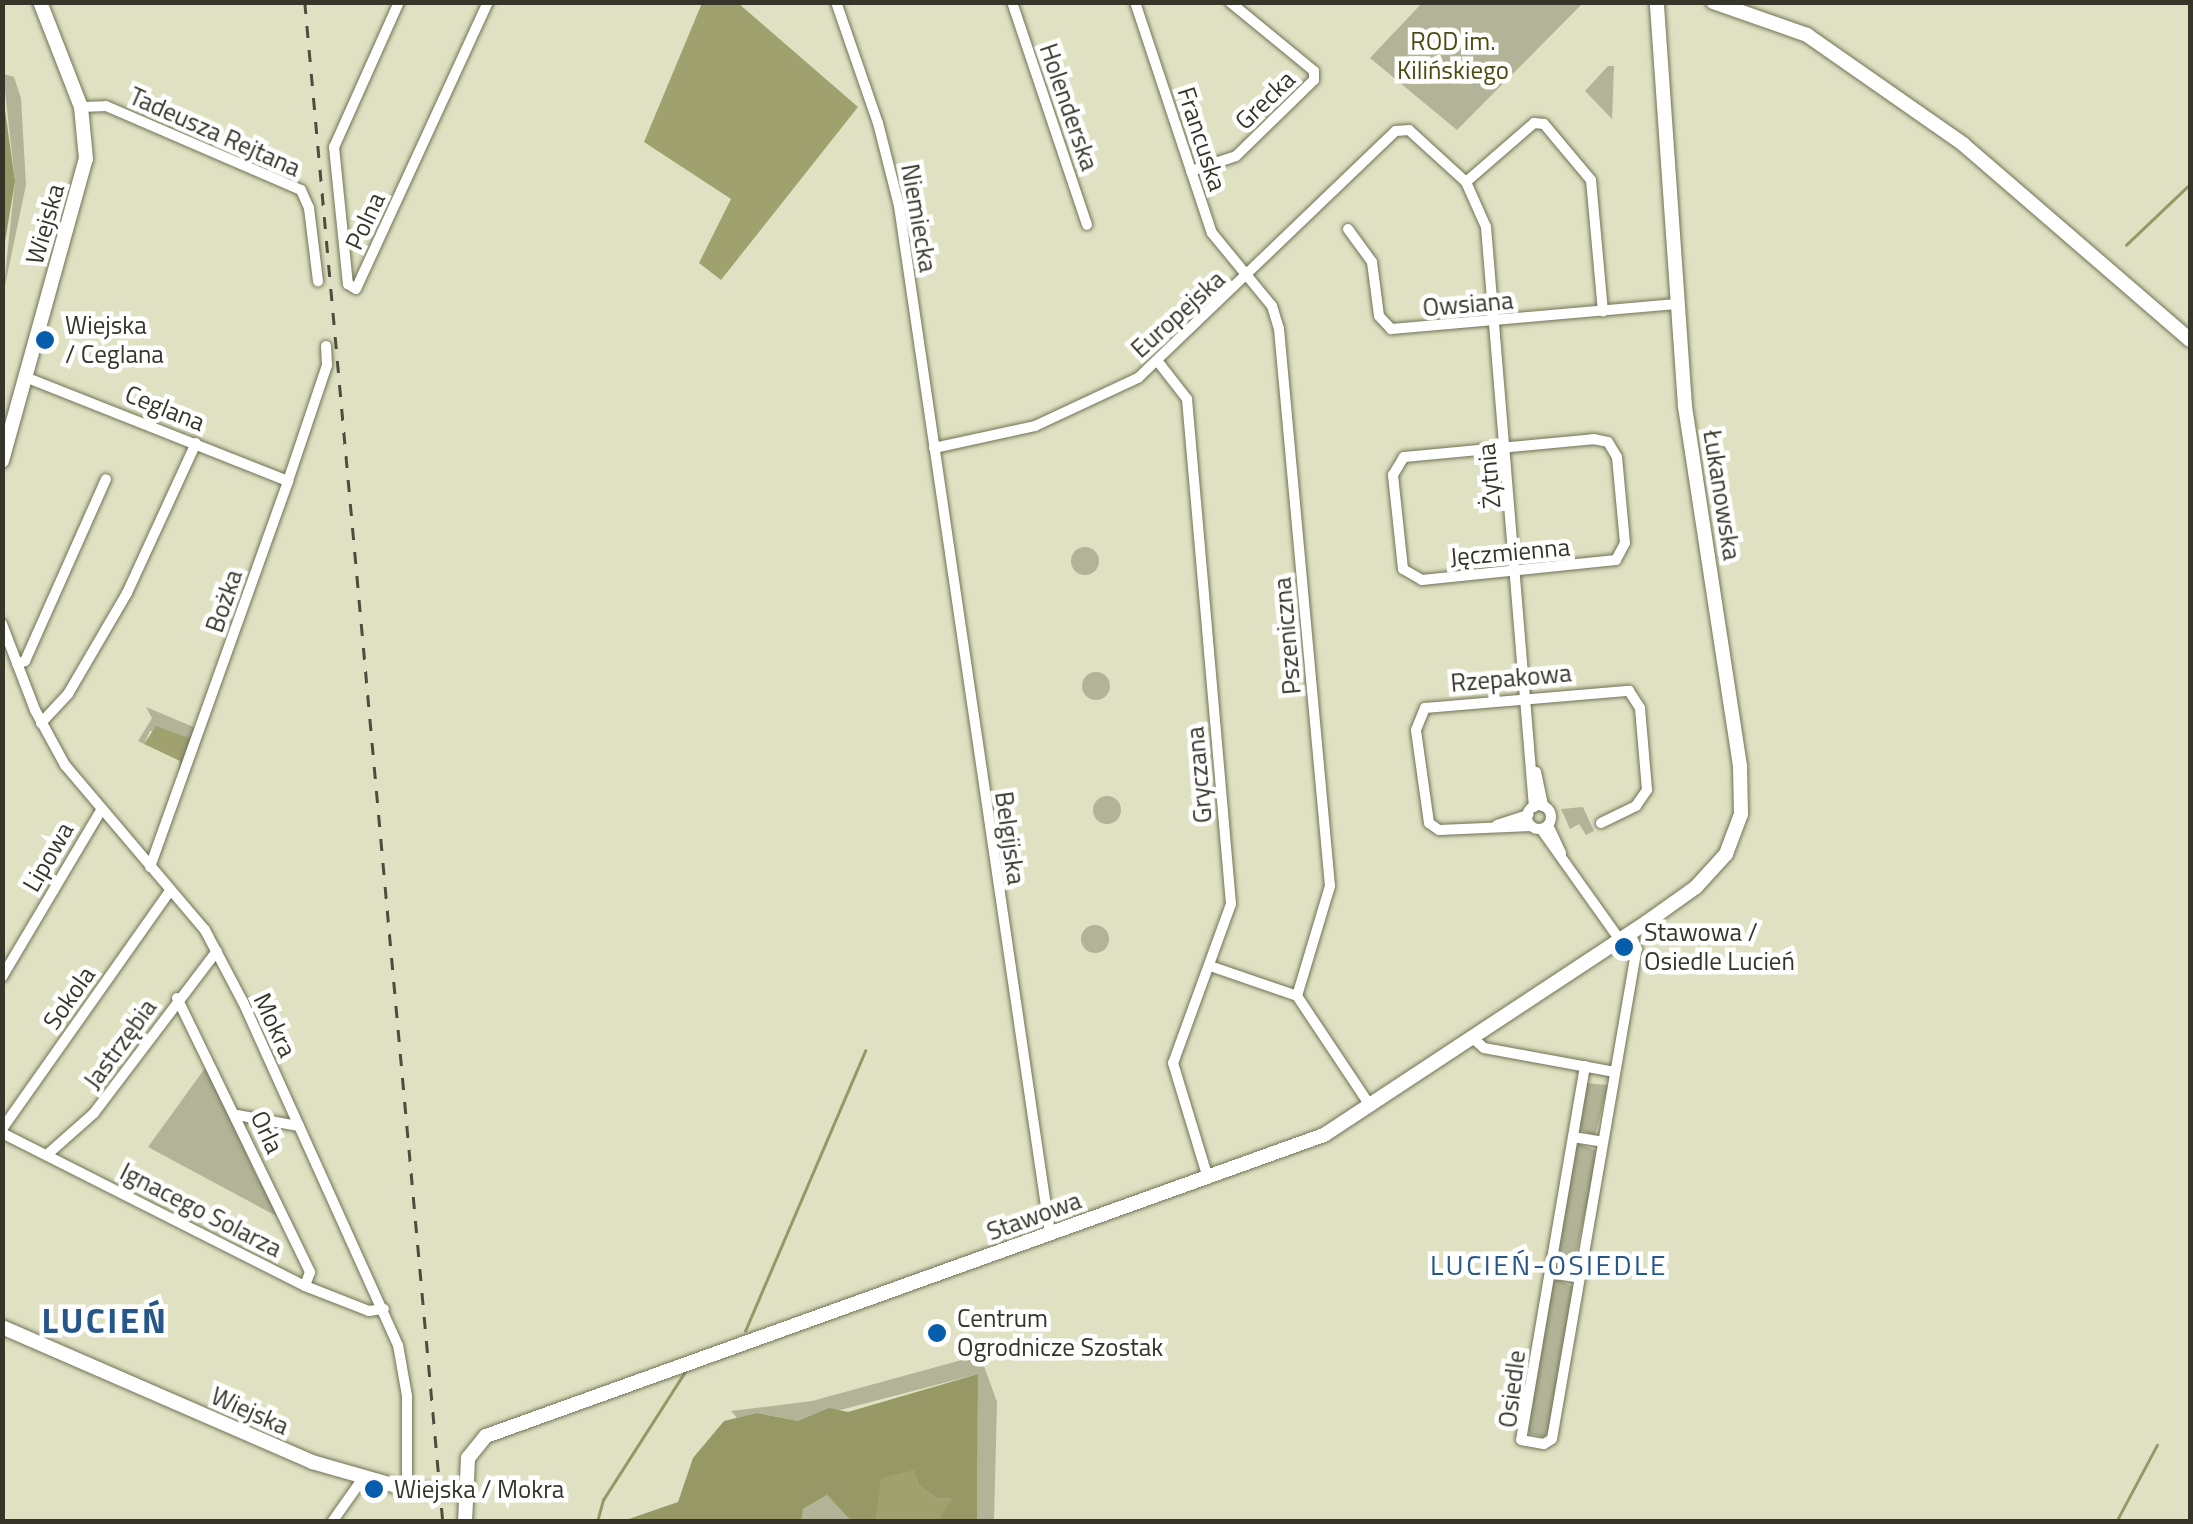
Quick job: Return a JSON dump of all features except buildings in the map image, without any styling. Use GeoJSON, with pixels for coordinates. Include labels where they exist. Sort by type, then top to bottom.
{"type":"FeatureCollection","features":[{"type":"Feature","properties":{"kind":"street","name":"Wiejska"},"geometry":{"type":"LineString","coordinates":[[2,461],[84,172],[81,107],[40,2]]}},
{"type":"Feature","properties":{"kind":"street","name":"Polna"},"geometry":{"type":"LineString","coordinates":[[400,2],[334,146],[348,284],[356,289],[488,2]]}},
{"type":"Feature","properties":{"kind":"street","name":"Niemiecka"},"geometry":{"type":"LineString","coordinates":[[836,2],[892,170],[934,448]]}},
{"type":"Feature","properties":{"kind":"street","name":"Holenderska"},"geometry":{"type":"LineString","coordinates":[[1012,2],[1087,225]]}},
{"type":"Feature","properties":{"kind":"street","name":"Francuska"},"geometry":{"type":"LineString","coordinates":[[1135,2],[1216,242],[1245,280]]}},
{"type":"Feature","properties":{"kind":"street","name":"Grecka"},"geometry":{"type":"LineString","coordinates":[[1191,171],[1236,156],[1314,80],[1314,71],[1230,2]]}},
{"type":"Feature","properties":{"kind":"street","name":"Łukanowska"},"geometry":{"type":"LineString","coordinates":[[1626,936],[1712,872],[1731,846],[1741,814],[1740,766],[1685,406],[1657,2]]}},
{"type":"Feature","properties":{"kind":"street"},"geometry":{"type":"LineString","coordinates":[[1713,2],[1806,35],[1964,144],[2190,340]]}},
{"type":"Feature","properties":{"kind":"street","name":"Tadeusza Rejtana"},"geometry":{"type":"LineString","coordinates":[[81,107],[106,106],[300,190],[309,208],[318,281]]}},
{"type":"Feature","properties":{"kind":"street"},"geometry":{"type":"LineString","coordinates":[[1466,182],[1534,123],[1548,127],[1591,180],[1602,311]]}},
{"type":"Feature","properties":{"kind":"street","name":"Europejska"},"geometry":{"type":"LineString","coordinates":[[934,448],[1048,421],[1159,363],[1400,128]]}},
{"type":"Feature","properties":{"kind":"street","name":"Żytnia"},"geometry":{"type":"LineString","coordinates":[[1400,128],[1466,182],[1486,227],[1537,818],[1626,936]]}},
{"type":"Feature","properties":{"kind":"street","name":"Owsiana"},"geometry":{"type":"LineString","coordinates":[[1348,228],[1372,262],[1387,326],[1495,321],[1678,304]]}},
{"type":"Feature","properties":{"kind":"street","name":"Pszeniczna"},"geometry":{"type":"LineString","coordinates":[[1245,280],[1272,306],[1279,329],[1330,886],[1297,996]]}},
{"type":"Feature","properties":{"kind":"street","name":"Bożka"},"geometry":{"type":"LineString","coordinates":[[150,867],[288,481],[327,365],[326,346]]}},
{"type":"Feature","properties":{"kind":"street","name":"Gryczana"},"geometry":{"type":"LineString","coordinates":[[1159,363],[1186,399],[1231,904],[1172,1068],[1208,1178]]}},
{"type":"Feature","properties":{"kind":"street","name":"Ceglana"},"geometry":{"type":"LineString","coordinates":[[25,377],[288,481]]}},
{"type":"Feature","properties":{"kind":"street","name":"Jęczmienna"},"geometry":{"type":"LineString","coordinates":[[1597,439],[1617,457],[1620,557],[1422,580],[1401,564],[1393,474],[1400,460],[1506,447],[1597,439]]}},
{"type":"Feature","properties":{"kind":"street"},"geometry":{"type":"LineString","coordinates":[[41,723],[68,694],[127,593],[196,443]]}},
{"type":"Feature","properties":{"kind":"street","name":"Belgijska"},"geometry":{"type":"LineString","coordinates":[[934,448],[1050,1234]]}},
{"type":"Feature","properties":{"kind":"street"},"geometry":{"type":"LineString","coordinates":[[17,664],[25,661],[106,479]]}},
{"type":"Feature","properties":{"kind":"street","name":"Mokra"},"geometry":{"type":"LineString","coordinates":[[2,624],[41,723],[100,810],[217,951],[300,1126],[384,1310],[406,1386],[407,1489]]}},
{"type":"Feature","properties":{"kind":"street","name":"Rzepakowa"},"geometry":{"type":"LineString","coordinates":[[1537,818],[1447,830],[1429,823],[1416,724],[1431,706],[1620,688],[1638,701],[1647,790],[1636,806],[1601,823]]}},
{"type":"Feature","properties":{"kind":"street","name":"Lipowa"},"geometry":{"type":"LineString","coordinates":[[2,977],[100,810]]}},
{"type":"Feature","properties":{"kind":"street","name":"Sokola"},"geometry":{"type":"LineString","coordinates":[[2,1130],[170,891]]}},
{"type":"Feature","properties":{"kind":"street","name":"Stawowa"},"geometry":{"type":"LineString","coordinates":[[463,1493],[471,1451],[486,1436],[1304,1143],[1371,1108],[1626,936]]}},
{"type":"Feature","properties":{"kind":"street","name":"Osiedle"},"geometry":{"type":"LineString","coordinates":[[1586,1066],[1522,1440],[1552,1438],[1637,949],[1626,936]]}},
{"type":"Feature","properties":{"kind":"street","name":"Jastrzębia"},"geometry":{"type":"LineString","coordinates":[[49,1153],[94,1113],[217,951]]}},
{"type":"Feature","properties":{"kind":"street"},"geometry":{"type":"LineString","coordinates":[[1210,966],[1297,996],[1371,1108]]}},
{"type":"Feature","properties":{"kind":"street","name":"Orla"},"geometry":{"type":"LineString","coordinates":[[178,998],[310,1272],[305,1286]]}},
{"type":"Feature","properties":{"kind":"street"},"geometry":{"type":"LineString","coordinates":[[1474,1039],[1484,1048],[1615,1072]]}},
{"type":"Feature","properties":{"kind":"street"},"geometry":{"type":"LineString","coordinates":[[237,1115],[300,1126]]}},
{"type":"Feature","properties":{"kind":"street","name":"Ignacego Solarza"},"geometry":{"type":"LineString","coordinates":[[2,1130],[305,1286],[369,1311],[384,1310]]}},
{"type":"Feature","properties":{"kind":"street"},"geometry":{"type":"LineString","coordinates":[[1573,1137],[1603,1142]]}},
{"type":"Feature","properties":{"kind":"street"},"geometry":{"type":"LineString","coordinates":[[1550,1272],[1580,1278]]}},
{"type":"Feature","properties":{"kind":"street","name":"Wiejska"},"geometry":{"type":"LineString","coordinates":[[2,1327],[362,1478],[407,1489],[463,1493]]}},
{"type":"Feature","properties":{"kind":"street"},"geometry":{"type":"LineString","coordinates":[[332,1522],[362,1478]]}},
{"type":"Feature","properties":{"kind":"street"},"geometry":{"type":"LineString","coordinates":[[463,1493],[465,1522]]}},
{"type":"Feature","properties":{"kind":"green space","name":"ROD im. Kilińskiego"},"geometry":{"type":"Polygon","coordinates":[[[1422,2],[1583,3],[1457,130],[1370,58],[1422,2]]]}},
{"type":"Feature","properties":{"kind":"green space"},"geometry":{"type":"Polygon","coordinates":[[[1608,66],[1614,66],[1612,119],[1585,91],[1608,66]]]}},
{"type":"Feature","properties":{"kind":"green space"},"geometry":{"type":"Polygon","coordinates":[[[3,74],[14,77],[21,98],[26,185],[3,295],[15,181],[3,74]]]}},
{"type":"Feature","properties":{"kind":"green space"},"geometry":{"type":"Polygon","coordinates":[[[1085,547],[1095,551],[1099,561],[1095,571],[1085,575],[1075,571],[1071,561],[1075,551],[1085,547]]]}},
{"type":"Feature","properties":{"kind":"green space"},"geometry":{"type":"Polygon","coordinates":[[[1096,672],[1106,676],[1110,686],[1106,696],[1096,700],[1086,696],[1082,686],[1086,676],[1096,672]]]}},
{"type":"Feature","properties":{"kind":"green space"},"geometry":{"type":"Polygon","coordinates":[[[146,707],[196,728],[192,739],[150,731],[144,744],[138,741],[152,718],[146,707]]]}},
{"type":"Feature","properties":{"kind":"green space"},"geometry":{"type":"Polygon","coordinates":[[[1107,796],[1117,800],[1121,810],[1117,820],[1107,824],[1097,820],[1093,810],[1097,800],[1107,796]]]}},
{"type":"Feature","properties":{"kind":"green space"},"geometry":{"type":"Polygon","coordinates":[[[1583,807],[1594,831],[1586,835],[1579,824],[1570,829],[1561,809],[1583,807]]]}},
{"type":"Feature","properties":{"kind":"green space"},"geometry":{"type":"Polygon","coordinates":[[[1095,925],[1105,929],[1109,939],[1105,949],[1095,953],[1085,949],[1081,939],[1085,929],[1095,925]]]}},
{"type":"Feature","properties":{"kind":"green space"},"geometry":{"type":"Polygon","coordinates":[[[208,1064],[255,1173],[280,1218],[148,1147],[208,1064]]]}},
{"type":"Feature","properties":{"kind":"green space"},"geometry":{"type":"Polygon","coordinates":[[[1585,1083],[1608,1085],[1595,1136],[1578,1129],[1585,1083]]]}},
{"type":"Feature","properties":{"kind":"green space"},"geometry":{"type":"Polygon","coordinates":[[[1580,1144],[1599,1152],[1572,1271],[1554,1262],[1574,1149],[1580,1144]]]}},
{"type":"Feature","properties":{"kind":"green space"},"geometry":{"type":"Polygon","coordinates":[[[1557,1279],[1575,1288],[1552,1424],[1544,1437],[1530,1434],[1526,1424],[1551,1285],[1557,1279]]]}},
{"type":"Feature","properties":{"kind":"green space"},"geometry":{"type":"Polygon","coordinates":[[[980,1355],[997,1402],[994,1521],[977,1521],[978,1374],[798,1421],[757,1413],[737,1418],[731,1411],[812,1401],[980,1355]]]}},
{"type":"Feature","properties":{"kind":"green space"},"geometry":{"type":"Polygon","coordinates":[[[827,1495],[851,1521],[802,1522],[803,1509],[827,1495]]]}},
{"type":"Feature","properties":{"kind":"shaded area"},"geometry":{"type":"Polygon","coordinates":[[[702,3],[738,3],[858,107],[721,280],[699,263],[731,199],[644,142],[702,3]]]}},
{"type":"Feature","properties":{"kind":"shaded area"},"geometry":{"type":"Polygon","coordinates":[[[2,96],[15,181],[3,254],[2,96]]]}},
{"type":"Feature","properties":{"kind":"shaded area"},"geometry":{"type":"Polygon","coordinates":[[[156,726],[192,739],[178,777],[180,761],[144,744],[156,726]]]}},
{"type":"Feature","properties":{"kind":"shaded area"},"geometry":{"type":"Polygon","coordinates":[[[978,1374],[977,1521],[937,1521],[953,1499],[936,1498],[918,1485],[914,1470],[881,1478],[876,1521],[851,1521],[827,1495],[803,1509],[802,1521],[623,1521],[678,1502],[693,1458],[724,1421],[757,1413],[798,1421],[829,1408],[848,1412],[978,1374]]]}},
{"type":"Feature","properties":{"kind":"shaded area"},"geometry":{"type":"Polygon","coordinates":[[[914,1469],[918,1485],[936,1498],[954,1499],[937,1521],[876,1521],[880,1478],[914,1469]]]}},
{"type":"Feature","properties":{"kind":"waterway"},"geometry":{"type":"LineString","coordinates":[[2126,245],[2190,184]]}},
{"type":"Feature","properties":{"kind":"waterway"},"geometry":{"type":"LineString","coordinates":[[745,1331],[865,1051]]}},
{"type":"Feature","properties":{"kind":"waterway"},"geometry":{"type":"LineString","coordinates":[[597,1522],[603,1500],[685,1372]]}},
{"type":"Feature","properties":{"kind":"waterway"},"geometry":{"type":"LineString","coordinates":[[2116,1522],[2157,1445]]}},
{"type":"Feature","properties":{"kind":"railway"},"geometry":{"type":"LineString","coordinates":[[305,2],[443,1522]]}},
{"type":"Feature","properties":{"kind":"place","name":"Wiejska / Ceglana"},"geometry":{"type":"Point","coordinates":[45,340]}},
{"type":"Feature","properties":{"kind":"place","name":"Stawowa / Osiedle Lucień"},"geometry":{"type":"Point","coordinates":[1624,947]}},
{"type":"Feature","properties":{"kind":"place","name":"Centrum Ogrodnicze Szostak"},"geometry":{"type":"Point","coordinates":[937,1333]}},
{"type":"Feature","properties":{"kind":"place","name":"Wiejska / Mokra"},"geometry":{"type":"Point","coordinates":[374,1489]}},
{"type":"Feature","properties":{"kind":"district","name":"LUCIEŃ-OSIEDLE"},"geometry":{"type":"Point","coordinates":[1549,1265]}},
{"type":"Feature","properties":{"kind":"district","name":"LUCIEŃ"},"geometry":{"type":"Point","coordinates":[105,1320]}}]}
